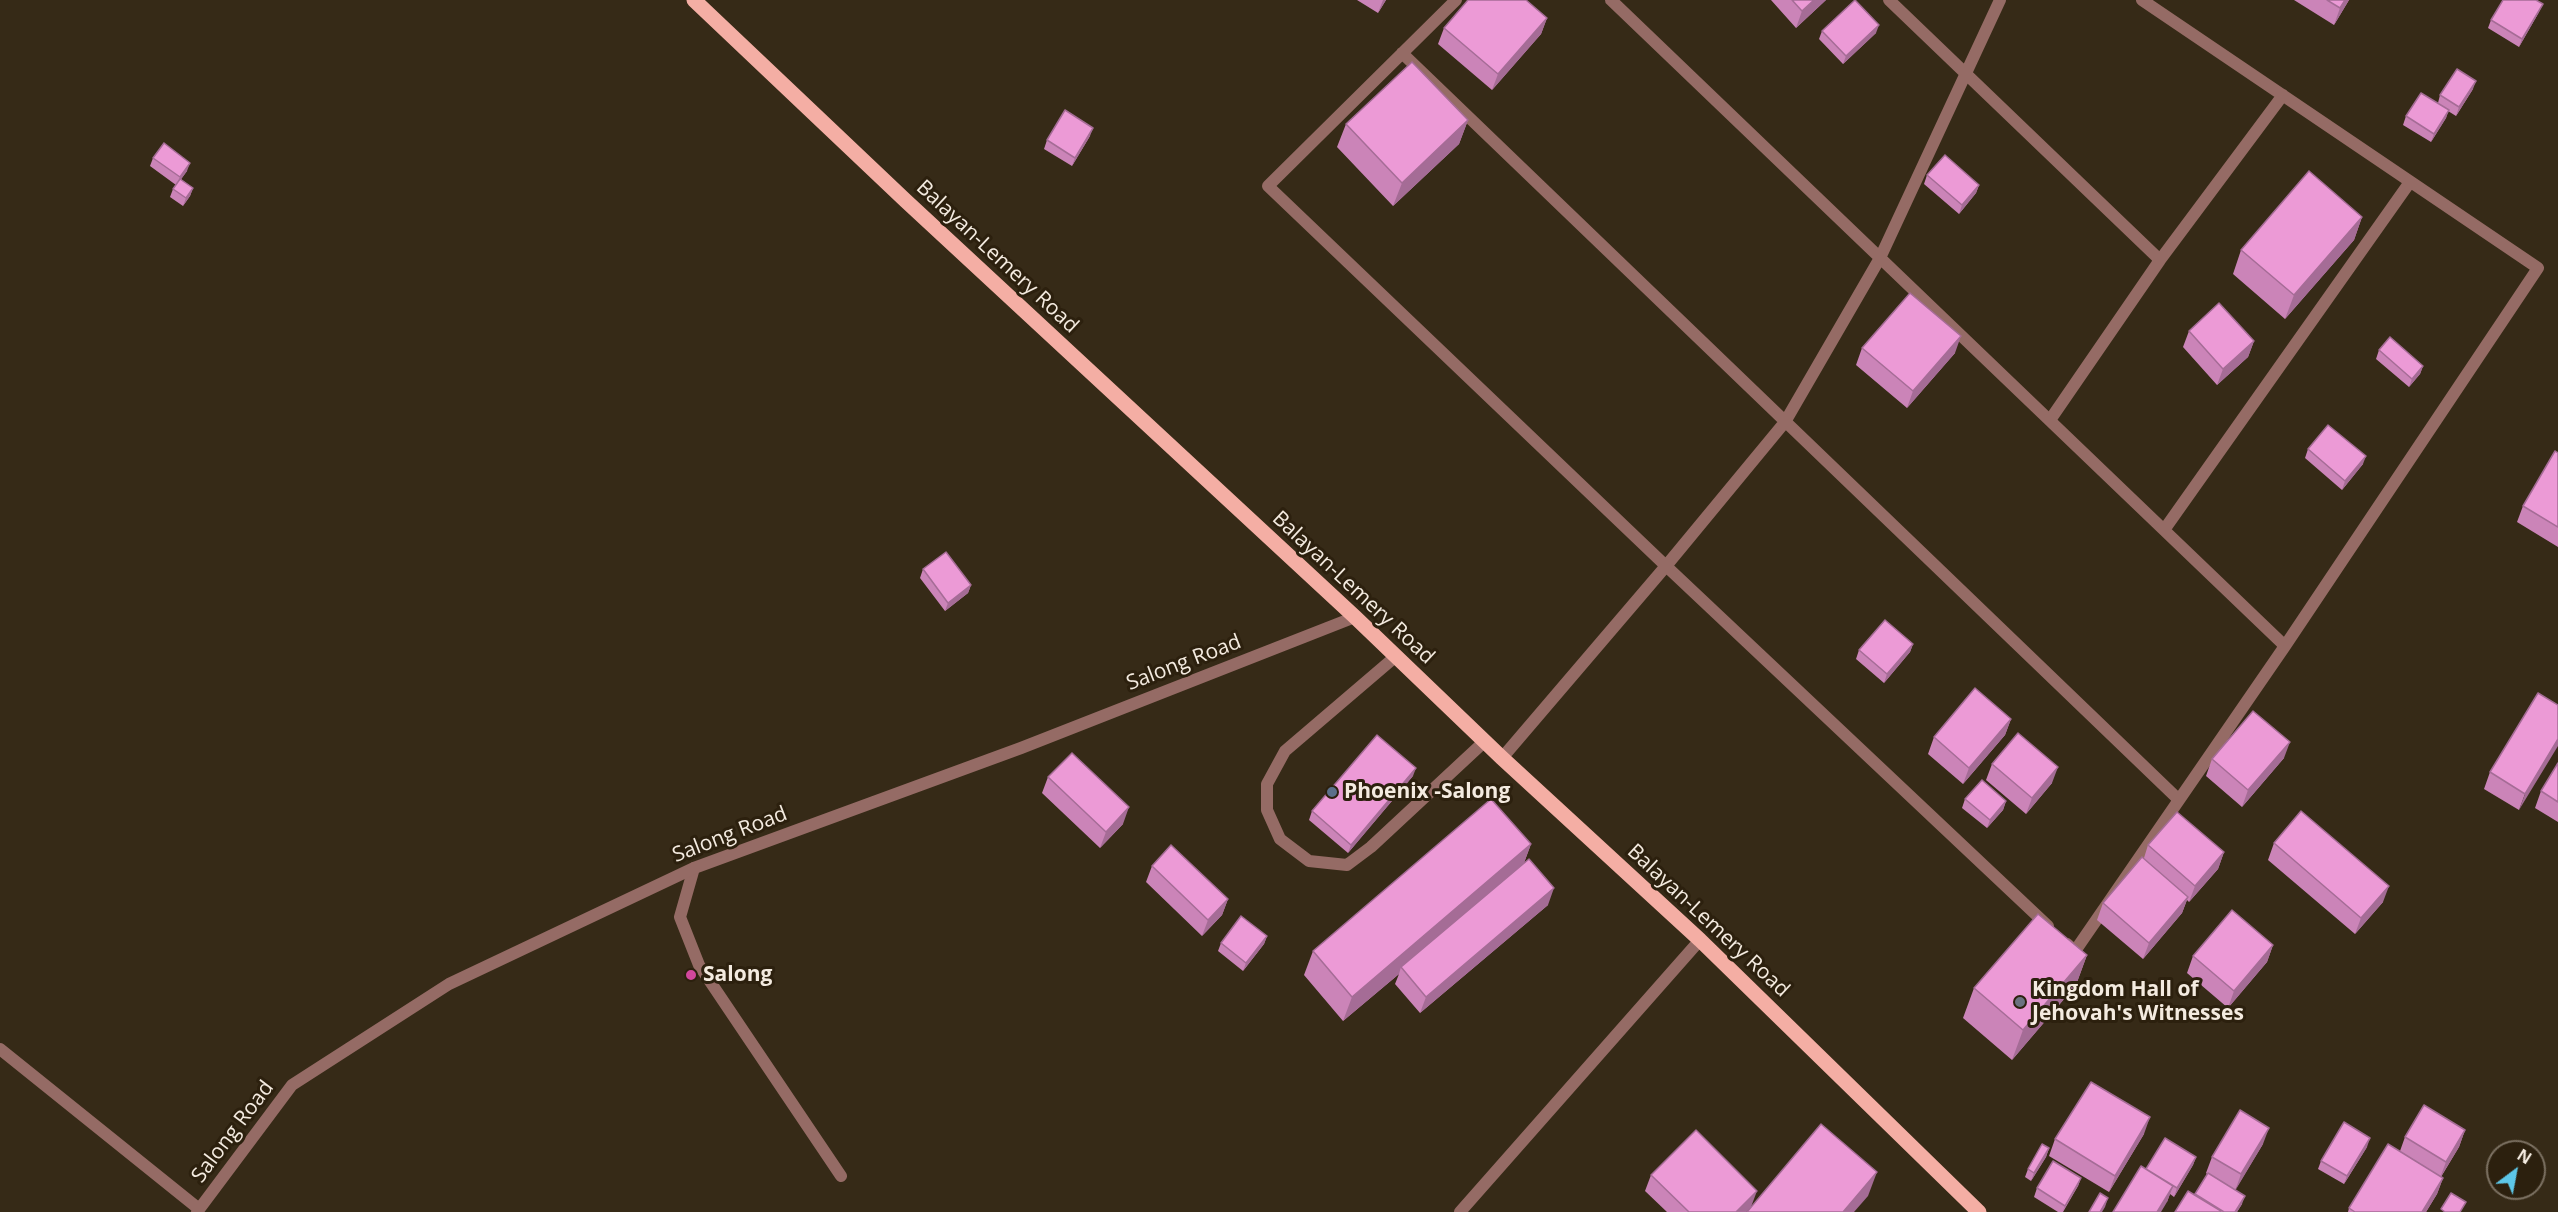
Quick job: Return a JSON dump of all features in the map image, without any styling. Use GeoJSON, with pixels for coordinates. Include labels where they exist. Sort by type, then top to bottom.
{"type":"FeatureCollection","features":[{"type":"Feature","properties":{"kind":"main road","name":"Balayan-Lemery Road"},"geometry":{"type":"LineString","coordinates":[[694,0],[906,201],[1355,617],[1502,758],[1700,940],[1979,1212]]}},
{"type":"Feature","properties":{"kind":"street"},"geometry":{"type":"LineString","coordinates":[[1455,0],[1268,186],[2074,951],[2285,646],[2538,268],[2142,0]]}},
{"type":"Feature","properties":{"kind":"street"},"geometry":{"type":"LineString","coordinates":[[1611,0],[2285,646]]}},
{"type":"Feature","properties":{"kind":"street"},"geometry":{"type":"LineString","coordinates":[[1889,0],[2160,260]]}},
{"type":"Feature","properties":{"kind":"street"},"geometry":{"type":"LineString","coordinates":[[1502,758],[1785,422],[1880,258],[2001,0]]}},
{"type":"Feature","properties":{"kind":"street"},"geometry":{"type":"LineString","coordinates":[[1402,53],[2178,799]]}},
{"type":"Feature","properties":{"kind":"street"},"geometry":{"type":"LineString","coordinates":[[2050,420],[2160,260],[2283,95]]}},
{"type":"Feature","properties":{"kind":"street"},"geometry":{"type":"LineString","coordinates":[[2164,530],[2410,182]]}},
{"type":"Feature","properties":{"kind":"street","name":"Salong Road"},"geometry":{"type":"LineString","coordinates":[[198,1210],[292,1085],[449,984],[694,868],[1021,748],[1355,617]]}},
{"type":"Feature","properties":{"kind":"street"},"geometry":{"type":"LineString","coordinates":[[1395,657],[1285,751],[1267,784],[1267,810],[1280,839],[1309,861],[1347,865],[1371,847],[1485,741]]}},
{"type":"Feature","properties":{"kind":"street"},"geometry":{"type":"LineString","coordinates":[[694,868],[680,917],[699,965],[841,1176]]}},
{"type":"Feature","properties":{"kind":"street"},"geometry":{"type":"LineString","coordinates":[[1460,1212],[1700,940]]}},
{"type":"Feature","properties":{"kind":"street"},"geometry":{"type":"LineString","coordinates":[[0,1049],[198,1210]]}},
{"type":"Feature","properties":{"kind":"building"},"geometry":{"type":"Polygon","coordinates":[[[1468,0],[1526,0],[1547,18],[1498,74],[1444,28],[1468,0]]]}},
{"type":"Feature","properties":{"kind":"building"},"geometry":{"type":"Polygon","coordinates":[[[1792,0],[1814,0],[1802,11],[1792,0]]]}},
{"type":"Feature","properties":{"kind":"building"},"geometry":{"type":"Polygon","coordinates":[[[1855,0],[1879,25],[1846,56],[1822,31],[1855,0]]]}},
{"type":"Feature","properties":{"kind":"building"},"geometry":{"type":"Polygon","coordinates":[[[2327,0],[2345,0],[2340,8],[2327,0]]]}},
{"type":"Feature","properties":{"kind":"building"},"geometry":{"type":"Polygon","coordinates":[[[2503,0],[2536,0],[2543,4],[2522,39],[2491,20],[2503,0]]]}},
{"type":"Feature","properties":{"kind":"building"},"geometry":{"type":"Polygon","coordinates":[[[1412,62],[1468,120],[1402,183],[1346,124],[1412,62]]]}},
{"type":"Feature","properties":{"kind":"building"},"geometry":{"type":"Polygon","coordinates":[[[2457,69],[2476,81],[2459,107],[2440,95],[2457,69]]]}},
{"type":"Feature","properties":{"kind":"building"},"geometry":{"type":"Polygon","coordinates":[[[2421,93],[2449,110],[2434,134],[2406,116],[2421,93]]]}},
{"type":"Feature","properties":{"kind":"building"},"geometry":{"type":"Polygon","coordinates":[[[1065,110],[1093,128],[1075,158],[1047,140],[1065,110]]]}},
{"type":"Feature","properties":{"kind":"building"},"geometry":{"type":"Polygon","coordinates":[[[164,143],[190,163],[180,177],[153,158],[164,143]]]}},
{"type":"Feature","properties":{"kind":"building"},"geometry":{"type":"Polygon","coordinates":[[[1945,155],[1979,185],[1962,205],[1927,175],[1945,155]]]}},
{"type":"Feature","properties":{"kind":"building"},"geometry":{"type":"Polygon","coordinates":[[[2309,171],[2362,217],[2294,295],[2241,250],[2309,171]]]}},
{"type":"Feature","properties":{"kind":"building"},"geometry":{"type":"Polygon","coordinates":[[[180,179],[193,188],[186,198],[173,189],[180,179]]]}},
{"type":"Feature","properties":{"kind":"building"},"geometry":{"type":"Polygon","coordinates":[[[1910,293],[1961,336],[1913,391],[1862,348],[1910,293]]]}},
{"type":"Feature","properties":{"kind":"building"},"geometry":{"type":"Polygon","coordinates":[[[2219,303],[2254,341],[2223,369],[2189,331],[2219,303]]]}},
{"type":"Feature","properties":{"kind":"building"},"geometry":{"type":"Polygon","coordinates":[[[2390,337],[2423,366],[2412,379],[2379,350],[2390,337]]]}},
{"type":"Feature","properties":{"kind":"building"},"geometry":{"type":"Polygon","coordinates":[[[2328,425],[2366,456],[2345,481],[2308,449],[2328,425]]]}},
{"type":"Feature","properties":{"kind":"building"},"geometry":{"type":"Polygon","coordinates":[[[2555,451],[2558,453],[2558,527],[2523,506],[2555,451]]]}},
{"type":"Feature","properties":{"kind":"building"},"geometry":{"type":"Polygon","coordinates":[[[946,552],[971,585],[948,603],[923,569],[946,552]]]}},
{"type":"Feature","properties":{"kind":"building"},"geometry":{"type":"Polygon","coordinates":[[[1885,620],[1913,644],[1887,674],[1859,650],[1885,620]]]}},
{"type":"Feature","properties":{"kind":"building"},"geometry":{"type":"Polygon","coordinates":[[[1975,688],[2011,719],[1969,768],[1934,737],[1975,688]]]}},
{"type":"Feature","properties":{"kind":"building"},"geometry":{"type":"Polygon","coordinates":[[[2538,693],[2558,705],[2558,739],[2525,794],[2490,772],[2538,693]]]}},
{"type":"Feature","properties":{"kind":"building"},"geometry":{"type":"Polygon","coordinates":[[[2253,711],[2290,742],[2248,790],[2212,759],[2253,711]]]}},
{"type":"Feature","properties":{"kind":"building"},"geometry":{"type":"Polygon","coordinates":[[[2018,733],[2058,767],[2032,798],[1992,764],[2018,733]]]}},
{"type":"Feature","properties":{"kind":"building"},"geometry":{"type":"Polygon","coordinates":[[[1377,735],[1416,768],[1351,845],[1312,811],[1377,735]]]}},
{"type":"Feature","properties":{"kind":"building"},"geometry":{"type":"Polygon","coordinates":[[[1072,753],[1129,807],[1106,832],[1048,777],[1072,753]]]}},
{"type":"Feature","properties":{"kind":"building"},"geometry":{"type":"Polygon","coordinates":[[[2558,763],[2558,802],[2541,791],[2558,763]]]}},
{"type":"Feature","properties":{"kind":"building"},"geometry":{"type":"Polygon","coordinates":[[[1982,780],[2006,801],[1990,820],[1965,799],[1982,780]]]}},
{"type":"Feature","properties":{"kind":"building"},"geometry":{"type":"Polygon","coordinates":[[[1491,799],[1531,844],[1352,997],[1313,951],[1491,799]]]}},
{"type":"Feature","properties":{"kind":"building"},"geometry":{"type":"Polygon","coordinates":[[[2301,811],[2389,886],[2361,918],[2274,843],[2301,811]]]}},
{"type":"Feature","properties":{"kind":"building"},"geometry":{"type":"Polygon","coordinates":[[[2177,812],[2224,852],[2195,886],[2148,845],[2177,812]]]}},
{"type":"Feature","properties":{"kind":"building"},"geometry":{"type":"Polygon","coordinates":[[[1171,845],[1228,899],[1208,920],[1152,866],[1171,845]]]}},
{"type":"Feature","properties":{"kind":"building"},"geometry":{"type":"Polygon","coordinates":[[[2142,857],[2188,897],[2149,943],[2103,903],[2142,857]]]}},
{"type":"Feature","properties":{"kind":"building"},"geometry":{"type":"Polygon","coordinates":[[[1529,859],[1554,888],[1426,997],[1401,967],[1529,859]]]}},
{"type":"Feature","properties":{"kind":"building"},"geometry":{"type":"Polygon","coordinates":[[[2232,910],[2273,945],[2234,991],[2193,956],[2232,910]]]}},
{"type":"Feature","properties":{"kind":"building"},"geometry":{"type":"Polygon","coordinates":[[[2038,914],[2087,955],[2023,1030],[1974,988],[2038,914]]]}},
{"type":"Feature","properties":{"kind":"building"},"geometry":{"type":"Polygon","coordinates":[[[1241,916],[1267,936],[1246,963],[1221,943],[1241,916]]]}},
{"type":"Feature","properties":{"kind":"building"},"geometry":{"type":"Polygon","coordinates":[[[2091,1082],[2150,1117],[2115,1176],[2055,1139],[2091,1082]]]}},
{"type":"Feature","properties":{"kind":"building"},"geometry":{"type":"Polygon","coordinates":[[[2424,1105],[2465,1130],[2446,1162],[2405,1137],[2424,1105]]]}},
{"type":"Feature","properties":{"kind":"building"},"geometry":{"type":"Polygon","coordinates":[[[2240,1110],[2269,1128],[2241,1174],[2212,1157],[2240,1110]]]}},
{"type":"Feature","properties":{"kind":"building"},"geometry":{"type":"Polygon","coordinates":[[[2344,1122],[2370,1138],[2347,1176],[2321,1161],[2344,1122]]]}},
{"type":"Feature","properties":{"kind":"building"},"geometry":{"type":"Polygon","coordinates":[[[1821,1124],[1877,1172],[1843,1212],[1747,1212],[1821,1124]]]}},
{"type":"Feature","properties":{"kind":"building"},"geometry":{"type":"Polygon","coordinates":[[[1696,1130],[1757,1191],[1736,1212],[1689,1212],[1651,1175],[1696,1130]]]}},
{"type":"Feature","properties":{"kind":"building"},"geometry":{"type":"Polygon","coordinates":[[[2165,1138],[2196,1157],[2177,1188],[2146,1169],[2165,1138]]]}},
{"type":"Feature","properties":{"kind":"building"},"geometry":{"type":"Polygon","coordinates":[[[2042,1144],[2049,1148],[2034,1173],[2028,1169],[2042,1144]]]}},
{"type":"Feature","properties":{"kind":"building"},"geometry":{"type":"Polygon","coordinates":[[[2388,1144],[2443,1178],[2422,1212],[2355,1212],[2349,1208],[2388,1144]]]}},
{"type":"Feature","properties":{"kind":"building"},"geometry":{"type":"Polygon","coordinates":[[[2053,1161],[2081,1178],[2065,1206],[2037,1188],[2053,1161]]]}},
{"type":"Feature","properties":{"kind":"building"},"geometry":{"type":"Polygon","coordinates":[[[2141,1166],[2173,1186],[2157,1212],[2113,1212],[2141,1166]]]}},
{"type":"Feature","properties":{"kind":"building"},"geometry":{"type":"Polygon","coordinates":[[[2208,1173],[2245,1196],[2235,1212],[2224,1212],[2195,1194],[2208,1173]]]}},
{"type":"Feature","properties":{"kind":"building"},"geometry":{"type":"Polygon","coordinates":[[[2188,1191],[2221,1211],[2175,1212],[2188,1191]]]}},
{"type":"Feature","properties":{"kind":"building"},"geometry":{"type":"Polygon","coordinates":[[[2100,1193],[2108,1198],[2100,1212],[2089,1212],[2100,1193]]]}},
{"type":"Feature","properties":{"kind":"building"},"geometry":{"type":"Polygon","coordinates":[[[2451,1193],[2466,1202],[2460,1212],[2445,1212],[2441,1209],[2451,1193]]]}},
{"type":"Feature","properties":{"kind":"place","name":"Phoenix -Salong"},"geometry":{"type":"Point","coordinates":[1332,792]}},
{"type":"Feature","properties":{"kind":"place","name":"Salong"},"geometry":{"type":"Point","coordinates":[691,975]}},
{"type":"Feature","properties":{"kind":"place","name":"Kingdom Hall of Jehovah's Witnesses"},"geometry":{"type":"Point","coordinates":[2020,1002]}}]}
